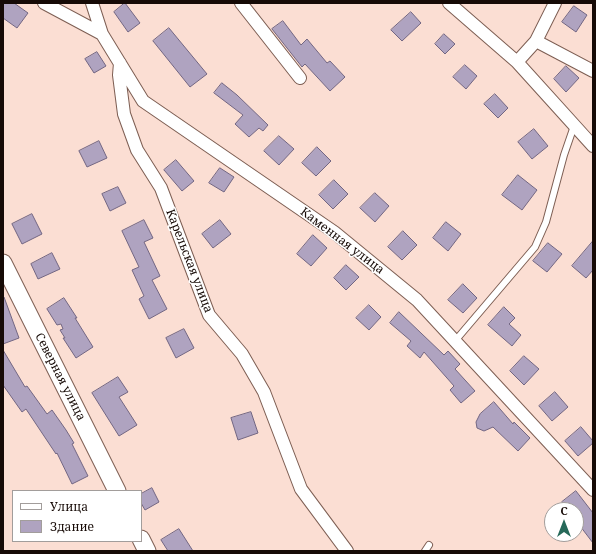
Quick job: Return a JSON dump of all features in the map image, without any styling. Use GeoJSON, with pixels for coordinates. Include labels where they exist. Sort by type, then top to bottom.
{"type":"FeatureCollection","features":[{"type":"Feature","properties":{"kind":"main road","name":"Северная улица"},"geometry":{"type":"LineString","coordinates":[[3,263],[116,490]]}},
{"type":"Feature","properties":{"kind":"main road"},"geometry":{"type":"LineString","coordinates":[[142,541],[147,551]]}},
{"type":"Feature","properties":{"kind":"street"},"geometry":{"type":"LineString","coordinates":[[44,3],[102,34]]}},
{"type":"Feature","properties":{"kind":"street","name":"Каменная улица"},"geometry":{"type":"LineString","coordinates":[[92,3],[102,34],[142,101],[334,232],[417,300],[593,490]]}},
{"type":"Feature","properties":{"kind":"street"},"geometry":{"type":"LineString","coordinates":[[241,3],[300,78]]}},
{"type":"Feature","properties":{"kind":"street"},"geometry":{"type":"LineString","coordinates":[[449,3],[516,62],[593,146]]}},
{"type":"Feature","properties":{"kind":"street"},"geometry":{"type":"LineString","coordinates":[[516,62],[536,41],[555,3]]}},
{"type":"Feature","properties":{"kind":"street"},"geometry":{"type":"LineString","coordinates":[[536,41],[593,71]]}},
{"type":"Feature","properties":{"kind":"street","name":"Карельская улица"},"geometry":{"type":"LineString","coordinates":[[120,63],[119,75],[124,114],[137,150],[161,188],[209,315],[242,354],[264,392],[301,490],[347,551]]}},
{"type":"Feature","properties":{"kind":"lane"},"geometry":{"type":"LineString","coordinates":[[455,341],[535,247],[546,222],[564,155],[574,126]]}},
{"type":"Feature","properties":{"kind":"lane"},"geometry":{"type":"LineString","coordinates":[[425,551],[429,545]]}},
{"type":"Feature","properties":{"kind":"building"},"geometry":{"type":"Polygon","coordinates":[[[3,3],[14,3],[28,13],[17,28],[3,18],[3,3]]]}},
{"type":"Feature","properties":{"kind":"building"},"geometry":{"type":"Polygon","coordinates":[[[125,3],[140,23],[128,32],[114,12],[125,3]]]}},
{"type":"Feature","properties":{"kind":"building"},"geometry":{"type":"Polygon","coordinates":[[[574,6],[587,15],[576,32],[562,22],[574,6]]]}},
{"type":"Feature","properties":{"kind":"building"},"geometry":{"type":"Polygon","coordinates":[[[411,12],[421,23],[402,41],[391,30],[411,12]]]}},
{"type":"Feature","properties":{"kind":"building"},"geometry":{"type":"Polygon","coordinates":[[[283,21],[301,45],[307,39],[327,63],[330,61],[345,77],[330,91],[305,64],[302,67],[272,29],[283,21]]]}},
{"type":"Feature","properties":{"kind":"building"},"geometry":{"type":"Polygon","coordinates":[[[169,28],[207,74],[190,87],[153,41],[169,28]]]}},
{"type":"Feature","properties":{"kind":"building"},"geometry":{"type":"Polygon","coordinates":[[[444,34],[455,44],[445,54],[435,44],[444,34]]]}},
{"type":"Feature","properties":{"kind":"building"},"geometry":{"type":"Polygon","coordinates":[[[97,52],[106,66],[94,73],[85,59],[97,52]]]}},
{"type":"Feature","properties":{"kind":"building"},"geometry":{"type":"Polygon","coordinates":[[[465,65],[477,76],[466,89],[453,77],[465,65]]]}},
{"type":"Feature","properties":{"kind":"building"},"geometry":{"type":"Polygon","coordinates":[[[566,66],[579,78],[566,92],[554,79],[566,66]]]}},
{"type":"Feature","properties":{"kind":"building"},"geometry":{"type":"Polygon","coordinates":[[[222,83],[237,95],[268,125],[263,131],[259,128],[249,137],[235,124],[243,115],[214,93],[222,83]]]}},
{"type":"Feature","properties":{"kind":"building"},"geometry":{"type":"Polygon","coordinates":[[[495,94],[508,108],[498,118],[484,104],[495,94]]]}},
{"type":"Feature","properties":{"kind":"building"},"geometry":{"type":"Polygon","coordinates":[[[534,129],[548,146],[532,159],[518,142],[534,129]]]}},
{"type":"Feature","properties":{"kind":"building"},"geometry":{"type":"Polygon","coordinates":[[[279,136],[294,149],[279,165],[264,151],[279,136]]]}},
{"type":"Feature","properties":{"kind":"building"},"geometry":{"type":"Polygon","coordinates":[[[99,141],[107,158],[87,167],[79,151],[99,141]]]}},
{"type":"Feature","properties":{"kind":"building"},"geometry":{"type":"Polygon","coordinates":[[[317,147],[331,161],[316,176],[302,163],[317,147]]]}},
{"type":"Feature","properties":{"kind":"building"},"geometry":{"type":"Polygon","coordinates":[[[176,160],[194,181],[182,191],[164,170],[176,160]]]}},
{"type":"Feature","properties":{"kind":"building"},"geometry":{"type":"Polygon","coordinates":[[[220,168],[234,177],[224,192],[209,183],[220,168]]]}},
{"type":"Feature","properties":{"kind":"building"},"geometry":{"type":"Polygon","coordinates":[[[518,175],[537,190],[522,210],[502,195],[518,175]]]}},
{"type":"Feature","properties":{"kind":"building"},"geometry":{"type":"Polygon","coordinates":[[[334,180],[348,194],[333,209],[319,195],[334,180]]]}},
{"type":"Feature","properties":{"kind":"building"},"geometry":{"type":"Polygon","coordinates":[[[118,187],[126,203],[110,211],[102,194],[118,187]]]}},
{"type":"Feature","properties":{"kind":"building"},"geometry":{"type":"Polygon","coordinates":[[[375,193],[389,206],[375,222],[360,208],[375,193]]]}},
{"type":"Feature","properties":{"kind":"building"},"geometry":{"type":"Polygon","coordinates":[[[32,214],[42,234],[22,244],[12,224],[32,214]]]}},
{"type":"Feature","properties":{"kind":"building"},"geometry":{"type":"Polygon","coordinates":[[[144,220],[153,238],[144,242],[160,276],[152,280],[167,309],[149,319],[139,299],[144,296],[132,270],[139,267],[122,231],[144,220]]]}},
{"type":"Feature","properties":{"kind":"building"},"geometry":{"type":"Polygon","coordinates":[[[220,220],[231,234],[213,248],[202,234],[220,220]]]}},
{"type":"Feature","properties":{"kind":"building"},"geometry":{"type":"Polygon","coordinates":[[[446,222],[461,234],[448,251],[433,238],[446,222]]]}},
{"type":"Feature","properties":{"kind":"building"},"geometry":{"type":"Polygon","coordinates":[[[403,231],[417,245],[402,260],[388,247],[403,231]]]}},
{"type":"Feature","properties":{"kind":"building"},"geometry":{"type":"Polygon","coordinates":[[[313,235],[327,248],[311,266],[297,254],[313,235]]]}},
{"type":"Feature","properties":{"kind":"building"},"geometry":{"type":"Polygon","coordinates":[[[593,241],[593,270],[586,278],[572,266],[593,241]]]}},
{"type":"Feature","properties":{"kind":"building"},"geometry":{"type":"Polygon","coordinates":[[[548,243],[562,254],[547,272],[533,261],[548,243]]]}},
{"type":"Feature","properties":{"kind":"building"},"geometry":{"type":"Polygon","coordinates":[[[52,253],[60,269],[38,279],[31,264],[52,253]]]}},
{"type":"Feature","properties":{"kind":"building"},"geometry":{"type":"Polygon","coordinates":[[[346,265],[359,277],[346,290],[334,278],[346,265]]]}},
{"type":"Feature","properties":{"kind":"building"},"geometry":{"type":"Polygon","coordinates":[[[463,284],[477,298],[463,313],[448,300],[463,284]]]}},
{"type":"Feature","properties":{"kind":"building"},"geometry":{"type":"Polygon","coordinates":[[[3,297],[19,338],[3,344],[3,297]]]}},
{"type":"Feature","properties":{"kind":"building"},"geometry":{"type":"Polygon","coordinates":[[[64,298],[93,347],[76,358],[63,338],[65,338],[60,330],[63,329],[61,324],[57,325],[47,309],[64,298]]]}},
{"type":"Feature","properties":{"kind":"building"},"geometry":{"type":"Polygon","coordinates":[[[369,305],[381,317],[369,330],[356,318],[369,305]]]}},
{"type":"Feature","properties":{"kind":"building"},"geometry":{"type":"Polygon","coordinates":[[[504,307],[515,318],[509,324],[521,335],[512,346],[488,325],[504,307]]]}},
{"type":"Feature","properties":{"kind":"building"},"geometry":{"type":"Polygon","coordinates":[[[399,312],[444,355],[448,351],[460,364],[455,369],[475,391],[461,403],[450,390],[454,386],[424,352],[420,358],[407,346],[411,341],[390,323],[399,312]]]}},
{"type":"Feature","properties":{"kind":"building"},"geometry":{"type":"Polygon","coordinates":[[[184,329],[194,348],[176,358],[166,338],[184,329]]]}},
{"type":"Feature","properties":{"kind":"building"},"geometry":{"type":"Polygon","coordinates":[[[3,350],[25,387],[27,386],[47,414],[52,410],[66,430],[74,443],[72,444],[88,476],[72,484],[57,453],[56,454],[26,409],[22,412],[3,385],[3,350]]]}},
{"type":"Feature","properties":{"kind":"building"},"geometry":{"type":"Polygon","coordinates":[[[524,356],[539,369],[524,385],[510,371],[524,356]]]}},
{"type":"Feature","properties":{"kind":"building"},"geometry":{"type":"Polygon","coordinates":[[[118,377],[128,392],[119,397],[137,425],[119,436],[92,393],[118,377]]]}},
{"type":"Feature","properties":{"kind":"building"},"geometry":{"type":"Polygon","coordinates":[[[555,392],[568,407],[552,421],[539,406],[555,392]]]}},
{"type":"Feature","properties":{"kind":"building"},"geometry":{"type":"Polygon","coordinates":[[[494,402],[513,424],[514,422],[530,438],[518,451],[493,427],[484,431],[477,428],[476,422],[480,414],[494,402]]]}},
{"type":"Feature","properties":{"kind":"building"},"geometry":{"type":"Polygon","coordinates":[[[251,412],[258,433],[238,440],[231,418],[251,412]]]}},
{"type":"Feature","properties":{"kind":"building"},"geometry":{"type":"Polygon","coordinates":[[[581,427],[593,443],[578,456],[565,441],[581,427]]]}},
{"type":"Feature","properties":{"kind":"building"},"geometry":{"type":"Polygon","coordinates":[[[152,488],[159,502],[145,510],[142,505],[142,493],[152,488]]]}},
{"type":"Feature","properties":{"kind":"building"},"geometry":{"type":"Polygon","coordinates":[[[576,491],[593,513],[593,543],[584,531],[584,502],[562,502],[576,491]]]}},
{"type":"Feature","properties":{"kind":"building"},"geometry":{"type":"Polygon","coordinates":[[[179,529],[193,551],[168,551],[161,540],[179,529]]]}}]}
